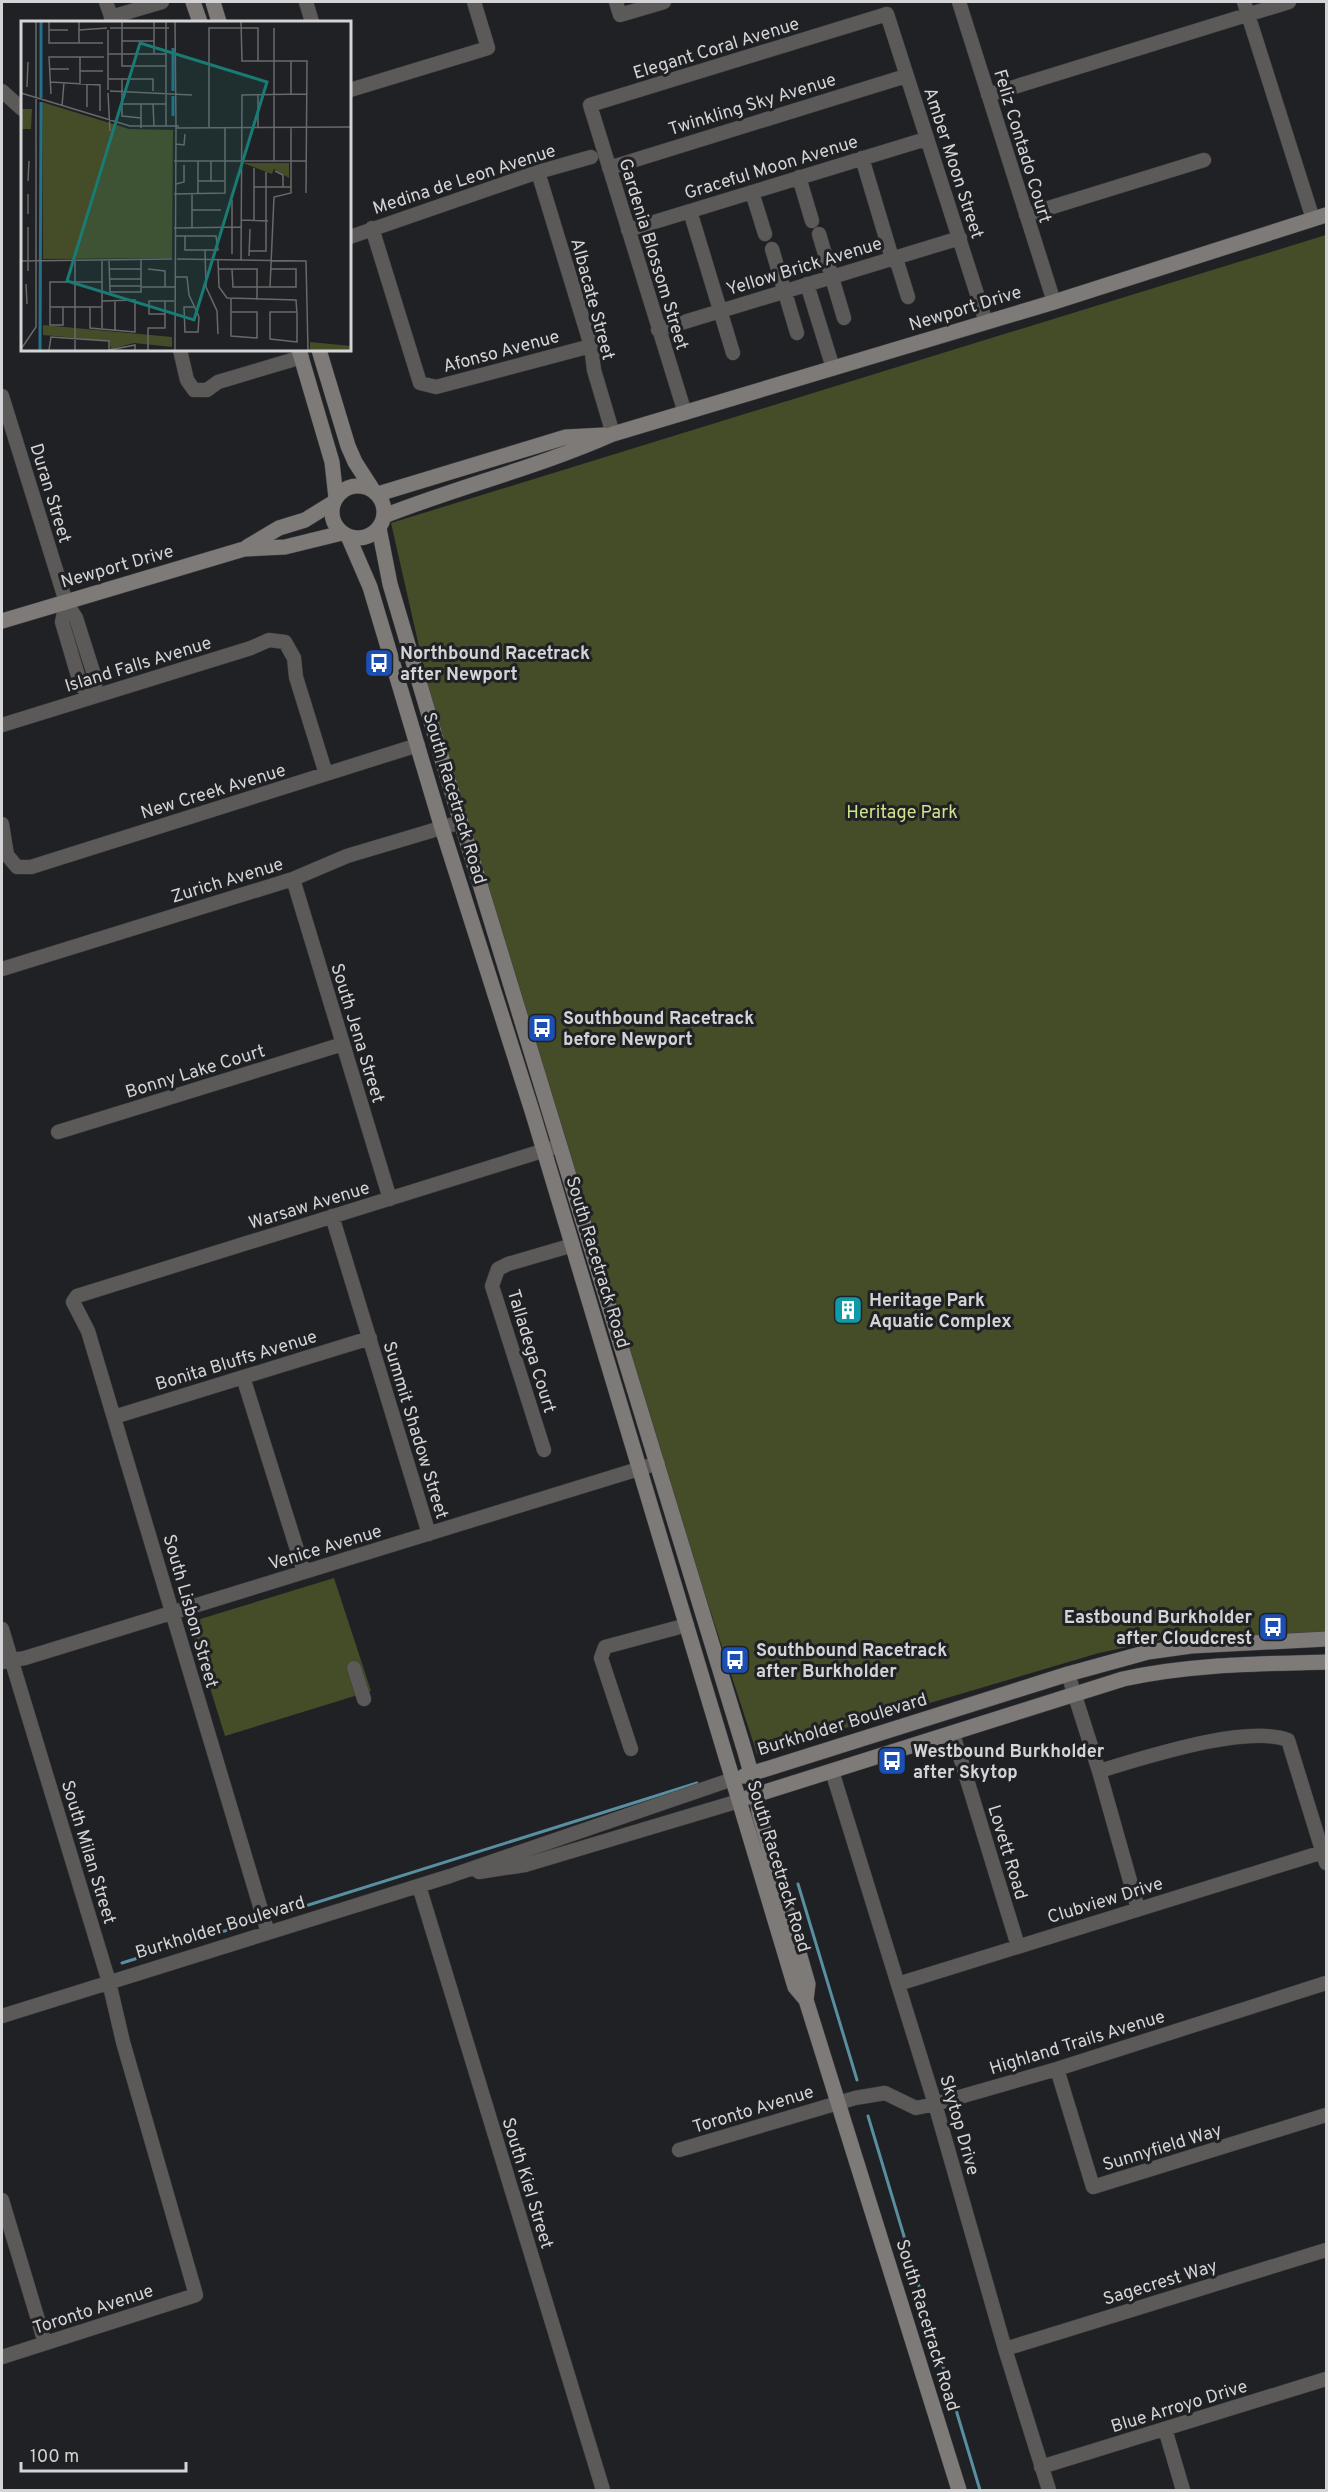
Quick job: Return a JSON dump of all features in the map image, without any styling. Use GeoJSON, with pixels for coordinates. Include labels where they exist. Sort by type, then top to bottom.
{"type":"FeatureCollection","features":[{"type":"Feature","properties":{"kind":"main road"},"geometry":{"type":"LineString","coordinates":[[193,2],[200,21]]}},
{"type":"Feature","properties":{"kind":"main road"},"geometry":{"type":"LineString","coordinates":[[213,2],[219,21]]}},
{"type":"Feature","properties":{"kind":"main road","name":"Newport Drive"},"geometry":{"type":"LineString","coordinates":[[382,522],[417,503],[572,453],[613,434],[1054,302],[1320,217]]}},
{"type":"Feature","properties":{"kind":"main road"},"geometry":{"type":"LineString","coordinates":[[301,353],[332,462],[335,500],[332,519],[345,535],[366,537],[382,522],[383,503],[355,462],[348,446],[319,351]]}},
{"type":"Feature","properties":{"kind":"main road","name":"Newport Drive"},"geometry":{"type":"LineString","coordinates":[[375,492],[566,437],[613,434]]}},
{"type":"Feature","properties":{"kind":"main road"},"geometry":{"type":"LineString","coordinates":[[335,500],[350,487],[363,486],[375,492]]}},
{"type":"Feature","properties":{"kind":"main road","name":"Newport Drive"},"geometry":{"type":"LineString","coordinates":[[244,549],[279,528],[305,520],[335,500]]}},
{"type":"Feature","properties":{"kind":"main road","name":"South Racetrack Road"},"geometry":{"type":"LineString","coordinates":[[382,522],[390,584],[751,1773],[759,1813],[808,1984],[806,2000]]}},
{"type":"Feature","properties":{"kind":"main road","name":"Newport Drive"},"geometry":{"type":"LineString","coordinates":[[2,621],[244,549],[285,547],[345,535]]}},
{"type":"Feature","properties":{"kind":"main road","name":"South Racetrack Road"},"geometry":{"type":"LineString","coordinates":[[345,535],[370,587],[442,828],[573,1245],[795,1987],[806,2000],[959,2490]]}},
{"type":"Feature","properties":{"kind":"main road","name":"Burkholder Boulevard"},"geometry":{"type":"LineString","coordinates":[[733,1779],[1068,1674],[1148,1652],[1191,1646],[1326,1639]]}},
{"type":"Feature","properties":{"kind":"main road","name":"Burkholder Boulevard"},"geometry":{"type":"LineString","coordinates":[[739,1801],[1123,1679],[1180,1668],[1326,1662]]}},
{"type":"Feature","properties":{"kind":"street"},"geometry":{"type":"LineString","coordinates":[[106,2],[112,20],[162,2]]}},
{"type":"Feature","properties":{"kind":"street"},"geometry":{"type":"LineString","coordinates":[[306,2],[312,21]]}},
{"type":"Feature","properties":{"kind":"street"},"geometry":{"type":"LineString","coordinates":[[351,90],[488,48],[474,2]]}},
{"type":"Feature","properties":{"kind":"street"},"geometry":{"type":"LineString","coordinates":[[616,2],[620,15],[664,2]]}},
{"type":"Feature","properties":{"kind":"street","name":"Feliz Contado Court"},"geometry":{"type":"LineString","coordinates":[[959,2],[1054,302]]}},
{"type":"Feature","properties":{"kind":"street"},"geometry":{"type":"LineString","coordinates":[[988,94],[1246,8],[1288,2]]}},
{"type":"Feature","properties":{"kind":"street"},"geometry":{"type":"LineString","coordinates":[[1246,8],[1320,217]]}},
{"type":"Feature","properties":{"kind":"street","name":"Amber Moon Street"},"geometry":{"type":"LineString","coordinates":[[886,14],[986,322]]}},
{"type":"Feature","properties":{"kind":"street","name":"Elegant Coral Avenue"},"geometry":{"type":"LineString","coordinates":[[590,105],[886,14]]}},
{"type":"Feature","properties":{"kind":"street","name":"Twinkling Sky Avenue"},"geometry":{"type":"LineString","coordinates":[[609,168],[906,76]]}},
{"type":"Feature","properties":{"kind":"street"},"geometry":{"type":"LineString","coordinates":[[2,91],[21,108]]}},
{"type":"Feature","properties":{"kind":"street","name":"Gardenia Blossom Street"},"geometry":{"type":"LineString","coordinates":[[590,105],[685,413]]}},
{"type":"Feature","properties":{"kind":"street","name":"Graceful Moon Avenue"},"geometry":{"type":"LineString","coordinates":[[628,230],[926,139]]}},
{"type":"Feature","properties":{"kind":"street","name":"Medina de Leon Avenue"},"geometry":{"type":"LineString","coordinates":[[351,237],[538,172],[591,157]]}},
{"type":"Feature","properties":{"kind":"street"},"geometry":{"type":"LineString","coordinates":[[862,158],[892,258],[898,265],[908,297]]}},
{"type":"Feature","properties":{"kind":"street"},"geometry":{"type":"LineString","coordinates":[[1026,215],[1204,160]]}},
{"type":"Feature","properties":{"kind":"street","name":"Albacate Street"},"geometry":{"type":"LineString","coordinates":[[538,172],[591,346],[594,370],[613,434]]}},
{"type":"Feature","properties":{"kind":"street"},"geometry":{"type":"LineString","coordinates":[[799,177],[812,221]]}},
{"type":"Feature","properties":{"kind":"street"},"geometry":{"type":"LineString","coordinates":[[752,192],[765,234]]}},
{"type":"Feature","properties":{"kind":"street"},"geometry":{"type":"LineString","coordinates":[[690,211],[733,353]]}},
{"type":"Feature","properties":{"kind":"street","name":"Afonso Avenue"},"geometry":{"type":"LineString","coordinates":[[372,228],[420,383],[436,387],[591,346]]}},
{"type":"Feature","properties":{"kind":"street"},"geometry":{"type":"LineString","coordinates":[[819,234],[844,318]]}},
{"type":"Feature","properties":{"kind":"street","name":"Yellow Brick Avenue"},"geometry":{"type":"LineString","coordinates":[[658,330],[960,238]]}},
{"type":"Feature","properties":{"kind":"street"},"geometry":{"type":"LineString","coordinates":[[772,249],[797,333]]}},
{"type":"Feature","properties":{"kind":"street"},"geometry":{"type":"LineString","coordinates":[[807,284],[833,368]]}},
{"type":"Feature","properties":{"kind":"street"},"geometry":{"type":"LineString","coordinates":[[180,351],[187,380],[194,390],[207,390],[218,382],[301,353]]}},
{"type":"Feature","properties":{"kind":"street","name":"Duran Street"},"geometry":{"type":"LineString","coordinates":[[2,396],[66,602],[76,618],[96,681],[92,697]]}},
{"type":"Feature","properties":{"kind":"street","name":"Island Falls Avenue"},"geometry":{"type":"LineString","coordinates":[[2,724],[251,648],[269,640],[285,642],[294,658],[296,677],[326,774]]}},
{"type":"Feature","properties":{"kind":"street","name":"New Creek Avenue"},"geometry":{"type":"LineString","coordinates":[[2,824],[7,855],[17,867],[31,867],[418,746]]}},
{"type":"Feature","properties":{"kind":"street","name":"Zurich Avenue"},"geometry":{"type":"LineString","coordinates":[[2,969],[293,879],[347,856],[461,822]]}},
{"type":"Feature","properties":{"kind":"street","name":"South Jena Street"},"geometry":{"type":"LineString","coordinates":[[293,879],[390,1198]]}},
{"type":"Feature","properties":{"kind":"street","name":"Bonny Lake Court"},"geometry":{"type":"LineString","coordinates":[[58,1132],[343,1044]]}},
{"type":"Feature","properties":{"kind":"street","name":"Warsaw Avenue"},"geometry":{"type":"LineString","coordinates":[[73,1302],[76,1296],[560,1146]]}},
{"type":"Feature","properties":{"kind":"street","name":"Summit Shadow Street"},"geometry":{"type":"LineString","coordinates":[[332,1216],[429,1534]]}},
{"type":"Feature","properties":{"kind":"street","name":"Talladega Court"},"geometry":{"type":"LineString","coordinates":[[544,1450],[492,1286],[498,1269],[573,1245]]}},
{"type":"Feature","properties":{"kind":"street","name":"South Lisbon Street"},"geometry":{"type":"LineString","coordinates":[[73,1302],[88,1331],[174,1612],[205,1725],[268,1933]]}},
{"type":"Feature","properties":{"kind":"street","name":"Bonita Bluffs Avenue"},"geometry":{"type":"LineString","coordinates":[[114,1417],[370,1338]]}},
{"type":"Feature","properties":{"kind":"street"},"geometry":{"type":"LineString","coordinates":[[243,1377],[304,1572]]}},
{"type":"Feature","properties":{"kind":"street","name":"Venice Avenue"},"geometry":{"type":"LineString","coordinates":[[7,1661],[658,1463]]}},
{"type":"Feature","properties":{"kind":"street"},"geometry":{"type":"LineString","coordinates":[[631,1749],[602,1658],[605,1647],[687,1625]]}},
{"type":"Feature","properties":{"kind":"street","name":"South Milan Street"},"geometry":{"type":"LineString","coordinates":[[2,1629],[7,1661],[109,1982],[123,2042],[196,2295]]}},
{"type":"Feature","properties":{"kind":"street"},"geometry":{"type":"LineString","coordinates":[[354,1668],[364,1699]]}},
{"type":"Feature","properties":{"kind":"street"},"geometry":{"type":"LineString","coordinates":[[1068,1674],[1099,1771],[1138,1909]]}},
{"type":"Feature","properties":{"kind":"street","name":"Lovett Road"},"geometry":{"type":"LineString","coordinates":[[953,1734],[1018,1946]]}},
{"type":"Feature","properties":{"kind":"street"},"geometry":{"type":"LineString","coordinates":[[1099,1771],[1185,1746],[1237,1738],[1277,1736],[1288,1740],[1325,1857]]}},
{"type":"Feature","properties":{"kind":"street","name":"Skytop Drive"},"geometry":{"type":"LineString","coordinates":[[832,1771],[935,2104],[1048,2490]]}},
{"type":"Feature","properties":{"kind":"street","name":"Burkholder Boulevard"},"geometry":{"type":"LineString","coordinates":[[2,2016],[450,1876],[733,1779]]}},
{"type":"Feature","properties":{"kind":"street","name":"Burkholder Boulevard"},"geometry":{"type":"LineString","coordinates":[[450,1876],[525,1865],[739,1801]]}},
{"type":"Feature","properties":{"kind":"street","name":"Clubview Drive"},"geometry":{"type":"LineString","coordinates":[[898,1984],[1138,1909],[1325,1857]]}},
{"type":"Feature","properties":{"kind":"street","name":"South Kiel Street"},"geometry":{"type":"LineString","coordinates":[[419,1886],[603,2490]]}},
{"type":"Feature","properties":{"kind":"street","name":"Highland Trails Avenue"},"geometry":{"type":"LineString","coordinates":[[838,2102],[885,2093],[916,2108],[935,2104],[1057,2069],[1326,1983]]}},
{"type":"Feature","properties":{"kind":"street","name":"Sunnyfield Way"},"geometry":{"type":"LineString","coordinates":[[1057,2069],[1093,2187],[1326,2115]]}},
{"type":"Feature","properties":{"kind":"street","name":"Toronto Avenue"},"geometry":{"type":"LineString","coordinates":[[679,2150],[838,2102]]}},
{"type":"Feature","properties":{"kind":"street"},"geometry":{"type":"LineString","coordinates":[[2,2200],[45,2343]]}},
{"type":"Feature","properties":{"kind":"street","name":"Sagecrest Way"},"geometry":{"type":"LineString","coordinates":[[1005,2349],[1326,2250]]}},
{"type":"Feature","properties":{"kind":"street","name":"Toronto Avenue"},"geometry":{"type":"LineString","coordinates":[[2,2357],[196,2295]]}},
{"type":"Feature","properties":{"kind":"street","name":"Blue Arroyo Drive"},"geometry":{"type":"LineString","coordinates":[[1041,2467],[1326,2379]]}},
{"type":"Feature","properties":{"kind":"street"},"geometry":{"type":"LineString","coordinates":[[1165,2429],[1183,2490]]}},
{"type":"Feature","properties":{"kind":"green space","name":"Heritage Park"},"geometry":{"type":"Polygon","coordinates":[[[1326,235],[1326,1635],[1179,1636],[1099,1653],[757,1754],[568,1174],[453,796],[391,523],[1326,235]]]}},
{"type":"Feature","properties":{"kind":"green space"},"geometry":{"type":"Polygon","coordinates":[[[334,1578],[371,1691],[225,1736],[192,1630],[197,1620],[334,1578]]]}},
{"type":"Feature","properties":{"kind":"waterway"},"geometry":{"type":"LineString","coordinates":[[267,1918],[697,1783]]}},
{"type":"Feature","properties":{"kind":"waterway"},"geometry":{"type":"LineString","coordinates":[[798,1884],[857,2080]]}},
{"type":"Feature","properties":{"kind":"waterway"},"geometry":{"type":"LineString","coordinates":[[122,1963],[260,1920]]}},
{"type":"Feature","properties":{"kind":"waterway"},"geometry":{"type":"LineString","coordinates":[[868,2116],[980,2490]]}},
{"type":"Feature","properties":{"kind":"place","name":"Northbound Racetrack after Newport"},"geometry":{"type":"Point","coordinates":[379,663]}},
{"type":"Feature","properties":{"kind":"place","name":"Southbound Racetrack before Newport"},"geometry":{"type":"Point","coordinates":[542,1028]}},
{"type":"Feature","properties":{"kind":"place","name":"Heritage Park Aquatic Complex"},"geometry":{"type":"Point","coordinates":[848,1310]}},
{"type":"Feature","properties":{"kind":"place","name":"Eastbound Burkholder after Cloudcrest"},"geometry":{"type":"Point","coordinates":[1273,1627]}},
{"type":"Feature","properties":{"kind":"place","name":"Southbound Racetrack after Burkholder"},"geometry":{"type":"Point","coordinates":[735,1660]}},
{"type":"Feature","properties":{"kind":"place","name":"Westbound Burkholder after Skytop"},"geometry":{"type":"Point","coordinates":[892,1761]}}]}
